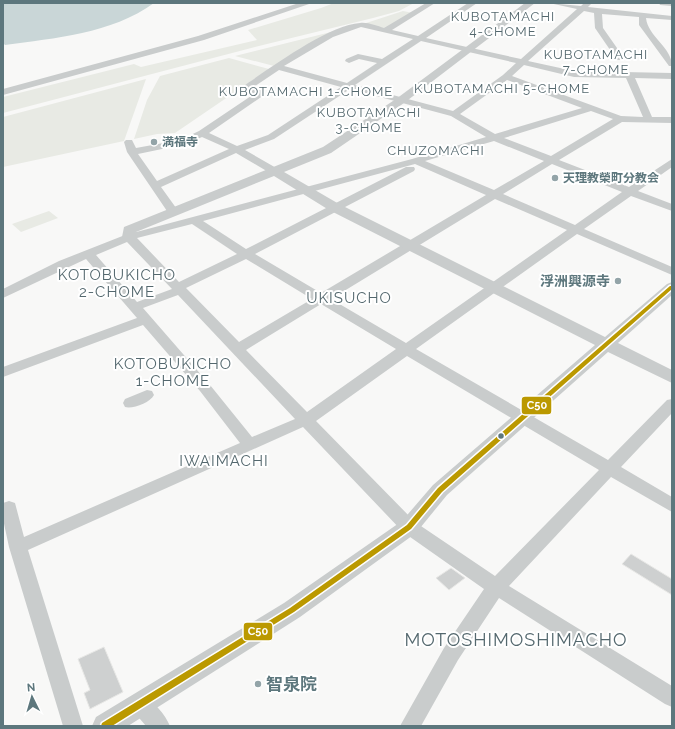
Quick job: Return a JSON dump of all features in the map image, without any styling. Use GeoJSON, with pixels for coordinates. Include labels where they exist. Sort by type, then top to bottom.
{"type":"FeatureCollection","features":[{"type":"Feature","properties":{"kind":"street"},"geometry":{"type":"LineString","coordinates":[[3,92],[201,38],[308,3]]}},
{"type":"Feature","properties":{"kind":"street"},"geometry":{"type":"LineString","coordinates":[[385,31],[431,3]]}},
{"type":"Feature","properties":{"kind":"street"},"geometry":{"type":"LineString","coordinates":[[154,186],[237,149],[271,137],[473,3]]}},
{"type":"Feature","properties":{"kind":"street"},"geometry":{"type":"LineString","coordinates":[[531,3],[401,100],[327,150],[129,230],[129,237],[409,527],[496,587],[672,696]]}},
{"type":"Feature","properties":{"kind":"street"},"geometry":{"type":"LineString","coordinates":[[553,3],[584,6],[598,11],[672,18]]}},
{"type":"Feature","properties":{"kind":"street"},"geometry":{"type":"LineString","coordinates":[[663,3],[672,4]]}},
{"type":"Feature","properties":{"kind":"street"},"geometry":{"type":"LineString","coordinates":[[454,114],[506,76],[584,6]]}},
{"type":"Feature","properties":{"kind":"street"},"geometry":{"type":"LineString","coordinates":[[598,11],[599,28],[620,58]]}},
{"type":"Feature","properties":{"kind":"street"},"geometry":{"type":"LineString","coordinates":[[642,15],[643,25],[672,64]]}},
{"type":"Feature","properties":{"kind":"street"},"geometry":{"type":"LineString","coordinates":[[173,212],[154,186],[130,147],[183,142],[202,133],[261,93],[246,89],[278,67],[341,30],[361,25],[574,74],[672,76]]}},
{"type":"Feature","properties":{"kind":"street"},"geometry":{"type":"LineString","coordinates":[[349,61],[358,56],[383,62]]}},
{"type":"Feature","properties":{"kind":"street"},"geometry":{"type":"LineString","coordinates":[[278,67],[454,114],[493,137],[550,161],[672,208]]}},
{"type":"Feature","properties":{"kind":"street"},"geometry":{"type":"LineString","coordinates":[[506,76],[589,109],[620,119],[672,120]]}},
{"type":"Feature","properties":{"kind":"street"},"geometry":{"type":"LineString","coordinates":[[629,76],[649,120]]}},
{"type":"Feature","properties":{"kind":"street"},"geometry":{"type":"LineString","coordinates":[[3,294],[88,253],[129,237],[418,162],[493,137],[589,109]]}},
{"type":"Feature","properties":{"kind":"street"},"geometry":{"type":"LineString","coordinates":[[238,349],[620,119]]}},
{"type":"Feature","properties":{"kind":"street"},"geometry":{"type":"LineString","coordinates":[[202,133],[237,149],[334,207],[495,287],[605,345],[672,377]]}},
{"type":"Feature","properties":{"kind":"street"},"geometry":{"type":"LineString","coordinates":[[418,162],[495,193],[672,271]]}},
{"type":"Feature","properties":{"kind":"street"},"geometry":{"type":"LineString","coordinates":[[135,307],[179,289],[418,162]]}},
{"type":"Feature","properties":{"kind":"street"},"geometry":{"type":"LineString","coordinates":[[18,547],[306,420],[672,162]]}},
{"type":"Feature","properties":{"kind":"street"},"geometry":{"type":"LineString","coordinates":[[195,221],[246,254],[321,299],[672,505]]}},
{"type":"Feature","properties":{"kind":"street"},"geometry":{"type":"LineString","coordinates":[[88,253],[205,388],[250,445]]}},
{"type":"Feature","properties":{"kind":"street"},"geometry":{"type":"LineString","coordinates":[[105,726],[292,610],[409,527],[440,490],[672,287]]}},
{"type":"Feature","properties":{"kind":"street"},"geometry":{"type":"LineString","coordinates":[[3,372],[146,319]]}},
{"type":"Feature","properties":{"kind":"street"},"geometry":{"type":"LineString","coordinates":[[130,403],[147,395]]}},
{"type":"Feature","properties":{"kind":"street"},"geometry":{"type":"LineString","coordinates":[[410,726],[451,654],[496,587],[672,404]]}},
{"type":"Feature","properties":{"kind":"street"},"geometry":{"type":"LineString","coordinates":[[9,508],[18,547],[73,726]]}},
{"type":"Feature","properties":{"kind":"street"},"geometry":{"type":"LineString","coordinates":[[141,705],[160,726]]}},
{"type":"Feature","properties":{"kind":"shaded area"},"geometry":{"type":"Polygon","coordinates":[[[3,3],[154,3],[120,22],[101,28],[63,37],[5,45],[3,43],[3,3]]]}},
{"type":"Feature","properties":{"kind":"shaded area"},"geometry":{"type":"Polygon","coordinates":[[[334,3],[414,3],[399,11],[373,18],[263,45],[3,113],[3,97],[134,64],[141,67],[257,40],[248,30],[334,3]]]}},
{"type":"Feature","properties":{"kind":"shaded area"},"geometry":{"type":"Polygon","coordinates":[[[403,11],[413,13],[384,29],[360,25],[403,11]]]}},
{"type":"Feature","properties":{"kind":"shaded area"},"geometry":{"type":"Polygon","coordinates":[[[335,31],[274,66],[235,56],[335,31]]]}},
{"type":"Feature","properties":{"kind":"shaded area"},"geometry":{"type":"Polygon","coordinates":[[[229,58],[269,69],[175,133],[157,134],[134,139],[147,100],[160,76],[229,58]]]}},
{"type":"Feature","properties":{"kind":"shaded area"},"geometry":{"type":"Polygon","coordinates":[[[146,79],[124,141],[3,167],[3,117],[146,79]]]}},
{"type":"Feature","properties":{"kind":"shaded area"},"geometry":{"type":"Polygon","coordinates":[[[49,211],[58,218],[21,232],[12,224],[49,211]]]}},
{"type":"Feature","properties":{"kind":"building"},"geometry":{"type":"Polygon","coordinates":[[[631,554],[672,579],[672,595],[622,564],[631,554]]]}},
{"type":"Feature","properties":{"kind":"building"},"geometry":{"type":"Polygon","coordinates":[[[451,568],[465,578],[449,590],[436,578],[451,568]]]}},
{"type":"Feature","properties":{"kind":"building"},"geometry":{"type":"Polygon","coordinates":[[[104,647],[123,692],[90,709],[84,693],[90,690],[78,659],[104,647]]]}},
{"type":"Feature","properties":{"kind":"transit line","name":"C50"},"geometry":{"type":"LineString","coordinates":[[105,726],[292,610],[409,527],[440,490],[672,287]]}},
{"type":"Feature","properties":{"kind":"place","name":"満福寺"},"geometry":{"type":"Point","coordinates":[154,142]}},
{"type":"Feature","properties":{"kind":"place","name":"天理教榮町分教会"},"geometry":{"type":"Point","coordinates":[555,178]}},
{"type":"Feature","properties":{"kind":"place","name":"浮洲興源寺"},"geometry":{"type":"Point","coordinates":[618,281]}},
{"type":"Feature","properties":{"kind":"place","name":"智泉院"},"geometry":{"type":"Point","coordinates":[258,684]}},
{"type":"Feature","properties":{"kind":"district","name":"KUBOTAMACHI 4-CHOME"},"geometry":{"type":"Point","coordinates":[503,24]}},
{"type":"Feature","properties":{"kind":"district","name":"KUBOTAMACHI 7-CHOME"},"geometry":{"type":"Point","coordinates":[596,62]}},
{"type":"Feature","properties":{"kind":"district","name":"KUBOTAMACHI 5-CHOME"},"geometry":{"type":"Point","coordinates":[502,88]}},
{"type":"Feature","properties":{"kind":"district","name":"KUBOTAMACHI 1-CHOME"},"geometry":{"type":"Point","coordinates":[306,91]}},
{"type":"Feature","properties":{"kind":"district","name":"KUBOTAMACHI 3-CHOME"},"geometry":{"type":"Point","coordinates":[369,120]}},
{"type":"Feature","properties":{"kind":"district","name":"CHUZOMACHI"},"geometry":{"type":"Point","coordinates":[436,150]}},
{"type":"Feature","properties":{"kind":"district","name":"KOTOBUKICHO 2-CHOME"},"geometry":{"type":"Point","coordinates":[117,284]}},
{"type":"Feature","properties":{"kind":"district","name":"UKISUCHO"},"geometry":{"type":"Point","coordinates":[349,298]}},
{"type":"Feature","properties":{"kind":"district","name":"KOTOBUKICHO 1-CHOME"},"geometry":{"type":"Point","coordinates":[173,372]}},
{"type":"Feature","properties":{"kind":"district","name":"IWAIMACHI"},"geometry":{"type":"Point","coordinates":[224,461]}},
{"type":"Feature","properties":{"kind":"district","name":"MOTOSHIMOSHIMACHO"},"geometry":{"type":"Point","coordinates":[516,640]}}]}
